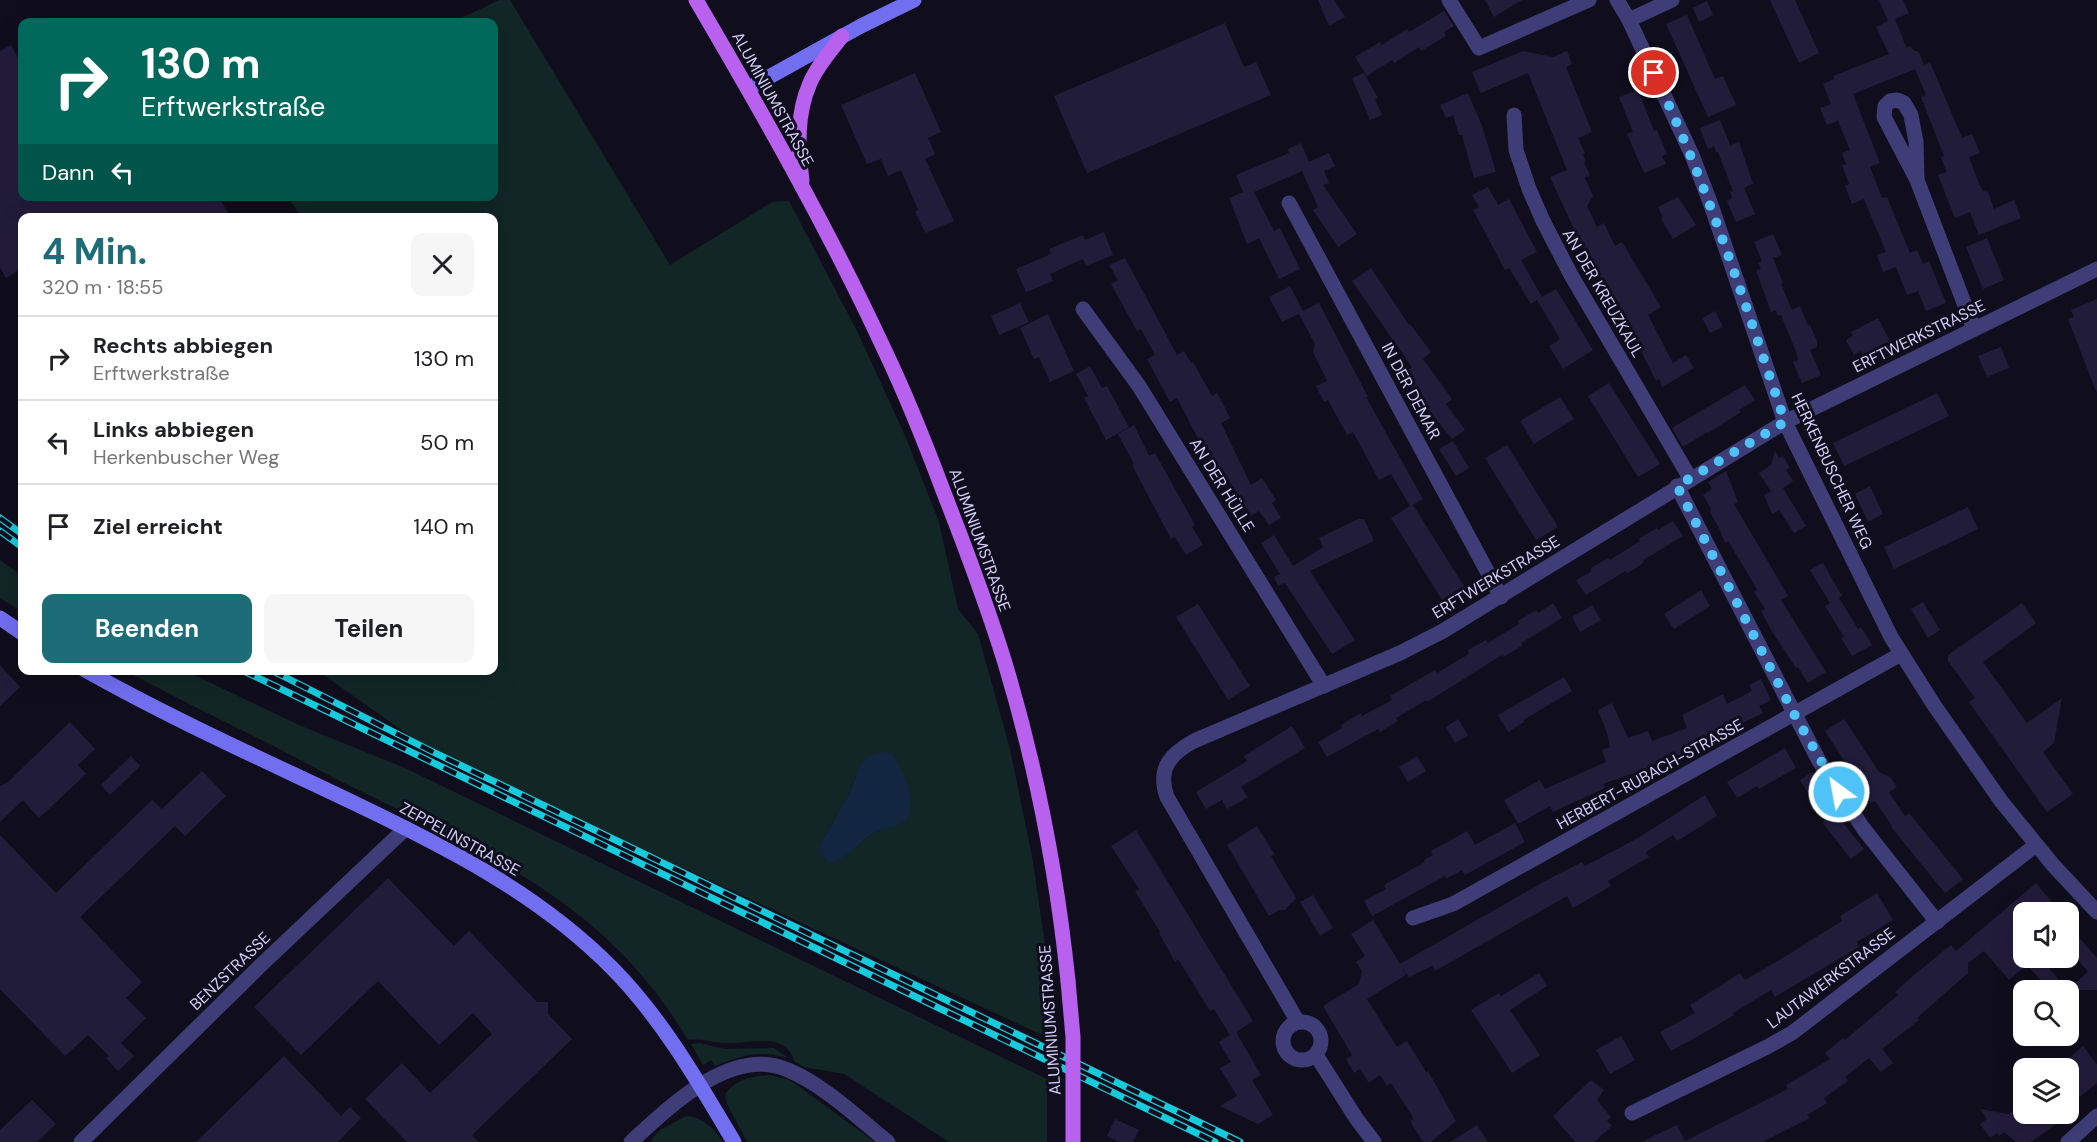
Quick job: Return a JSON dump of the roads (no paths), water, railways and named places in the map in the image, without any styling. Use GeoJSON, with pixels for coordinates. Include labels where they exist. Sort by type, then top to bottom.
{"type":"FeatureCollection","features":[{"type":"Feature","properties":{"kind":"main road","name":"ALUMINIUMSTRASSE"},"geometry":{"type":"LineString","coordinates":[[696,0],[749,88],[868,314],[894,370],[961,536],[991,619],[1013,692],[1039,801],[1054,879],[1068,981],[1072,1037],[1073,1142]]}},
{"type":"Feature","properties":{"kind":"main road"},"geometry":{"type":"LineString","coordinates":[[803,190],[798,149],[801,108],[810,82],[842,36]]}},
{"type":"Feature","properties":{"kind":"street"},"geometry":{"type":"LineString","coordinates":[[749,88],[842,36],[914,0]]}},
{"type":"Feature","properties":{"kind":"street"},"geometry":{"type":"LineString","coordinates":[[1449,0],[1479,48],[1589,0]]}},
{"type":"Feature","properties":{"kind":"street","name":"HERKENBUSCHER WEG"},"geometry":{"type":"LineString","coordinates":[[1617,0],[1629,20],[1692,155],[1785,422],[1901,654],[1967,754],[2036,845],[2069,884],[2097,912]]}},
{"type":"Feature","properties":{"kind":"street"},"geometry":{"type":"LineString","coordinates":[[1629,20],[1672,0]]}},
{"type":"Feature","properties":{"kind":"street","name":"AN DER KREUZKAUL"},"geometry":{"type":"LineString","coordinates":[[1514,114],[1516,150],[1525,179],[1543,221],[1684,482]]}},
{"type":"Feature","properties":{"kind":"street"},"geometry":{"type":"LineString","coordinates":[[1917,180],[1974,329]]}},
{"type":"Feature","properties":{"kind":"street","name":"IN DER DEMAR"},"geometry":{"type":"LineString","coordinates":[[1289,203],[1501,597]]}},
{"type":"Feature","properties":{"kind":"street","name":"ERFTWERKSTRASSE"},"geometry":{"type":"LineString","coordinates":[[1316,1055],[1321,1044],[1319,1032],[1310,1023],[1298,1022],[1278,1003],[1167,796],[1163,778],[1172,758],[1189,744],[1408,649],[1501,597],[1684,482],[1785,422],[2097,269]]}},
{"type":"Feature","properties":{"kind":"street","name":"AN DER HÜLLE"},"geometry":{"type":"LineString","coordinates":[[1083,309],[1139,386],[1324,686]]}},
{"type":"Feature","properties":{"kind":"street"},"geometry":{"type":"LineString","coordinates":[[1684,482],[1794,714],[1819,761],[1857,820],[1937,922]]}},
{"type":"Feature","properties":{"kind":"street"},"geometry":{"type":"LineString","coordinates":[[0,618],[18,630]]}},
{"type":"Feature","properties":{"kind":"street","name":"HERBERT-RUBACH-STRASSE"},"geometry":{"type":"LineString","coordinates":[[1413,918],[1453,904],[1901,654]]}},
{"type":"Feature","properties":{"kind":"street","name":"ZEPPELINSTRASSE"},"geometry":{"type":"LineString","coordinates":[[95,675],[406,828],[475,866],[554,917],[614,969],[635,994],[700,1086],[734,1142]]}},
{"type":"Feature","properties":{"kind":"street","name":"BENZSTRASSE"},"geometry":{"type":"LineString","coordinates":[[81,1142],[261,965],[406,828]]}},
{"type":"Feature","properties":{"kind":"street","name":"LAUTAWERKSTRASSE"},"geometry":{"type":"LineString","coordinates":[[1632,1113],[1786,1037],[2036,845]]}},
{"type":"Feature","properties":{"kind":"street"},"geometry":{"type":"LineString","coordinates":[[1298,1022],[1287,1028],[1284,1034],[1283,1040],[1287,1053],[1298,1060],[1316,1055],[1374,1142]]}},
{"type":"Feature","properties":{"kind":"street"},"geometry":{"type":"LineString","coordinates":[[631,1142],[660,1116],[700,1086],[717,1076],[747,1065],[761,1063],[786,1069],[814,1084],[888,1142]]}},
{"type":"Feature","properties":{"kind":"street"},"geometry":{"type":"LineString","coordinates":[[2068,1142],[2097,1116]]}},
{"type":"Feature","properties":{"kind":"water"},"geometry":{"type":"Polygon","coordinates":[[[882,752],[892,753],[905,778],[911,808],[908,816],[899,825],[876,832],[846,855],[829,863],[818,852],[822,841],[851,790],[859,767],[867,757],[882,752]]]}},
{"type":"Feature","properties":{"kind":"railway"},"geometry":{"type":"LineString","coordinates":[[0,518],[18,531]]}},
{"type":"Feature","properties":{"kind":"railway"},"geometry":{"type":"LineString","coordinates":[[0,531],[18,544]]}},
{"type":"Feature","properties":{"kind":"railway"},"geometry":{"type":"LineString","coordinates":[[252,675],[1215,1142]]}},
{"type":"Feature","properties":{"kind":"railway"},"geometry":{"type":"LineString","coordinates":[[281,675],[431,751],[1240,1142]]}}]}
